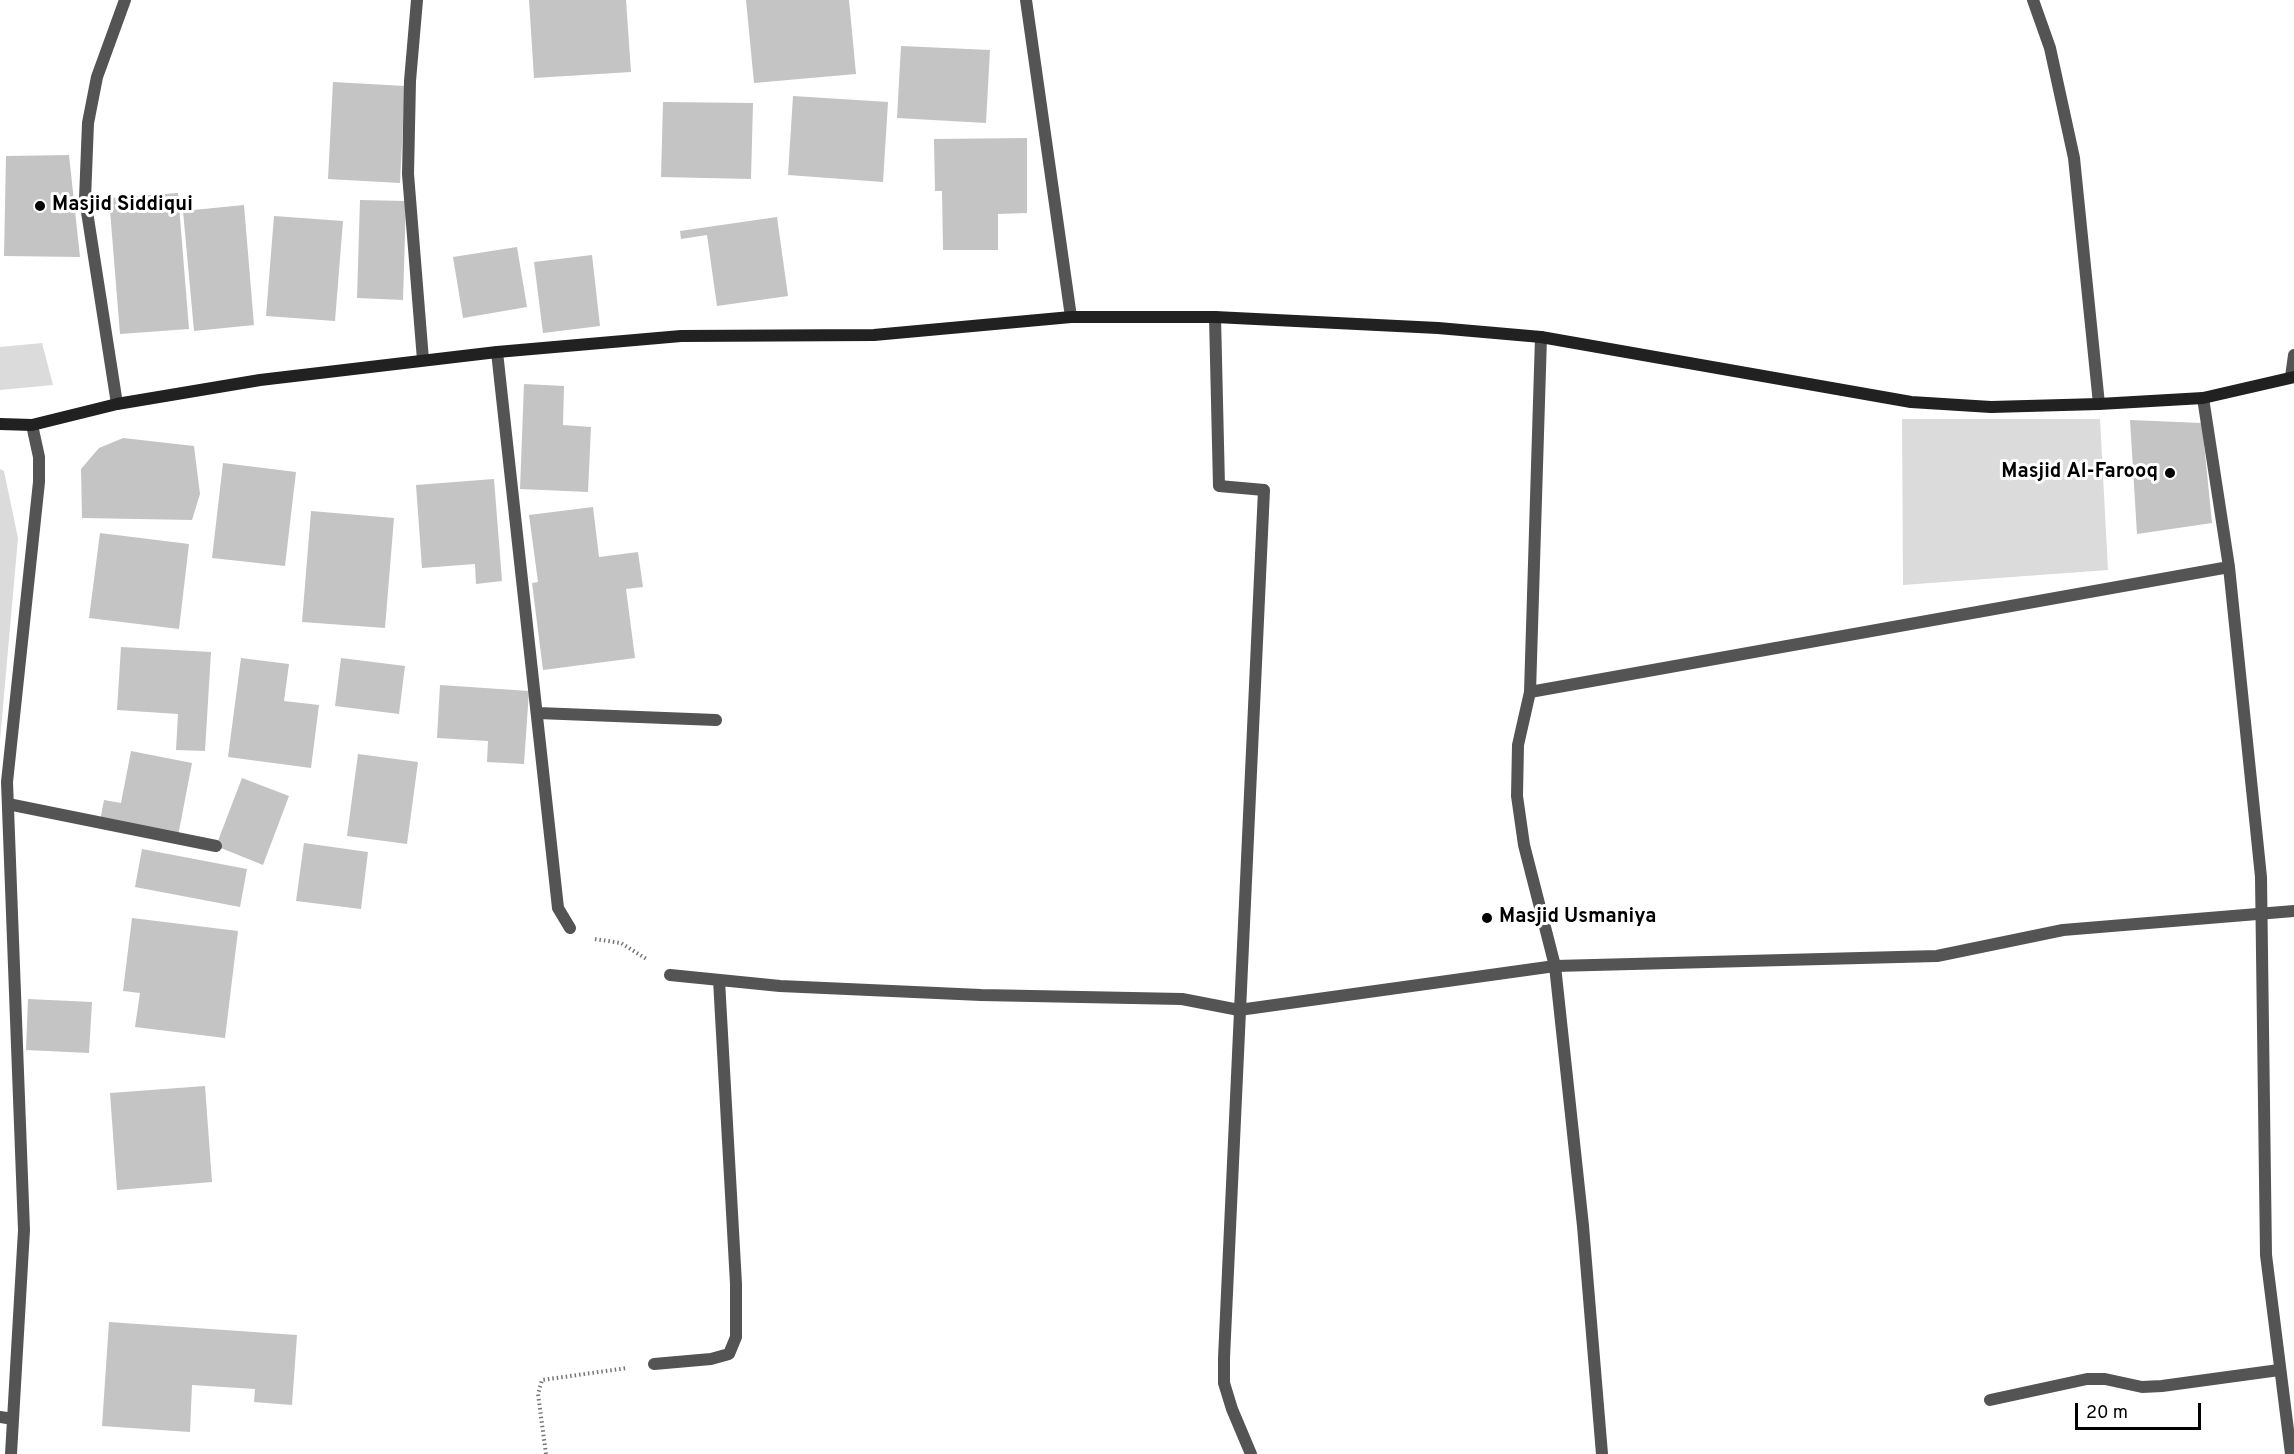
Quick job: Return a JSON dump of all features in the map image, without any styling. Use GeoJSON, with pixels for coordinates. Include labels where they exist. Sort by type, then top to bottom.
{"type":"FeatureCollection","features":[{"type":"Feature","properties":{"kind":"street"},"geometry":{"type":"LineString","coordinates":[[117,404],[85,199],[88,123],[97,77],[125,0]]}},
{"type":"Feature","properties":{"kind":"street"},"geometry":{"type":"LineString","coordinates":[[417,0],[410,81],[408,174],[423,360]]}},
{"type":"Feature","properties":{"kind":"street"},"geometry":{"type":"LineString","coordinates":[[1026,0],[1071,317]]}},
{"type":"Feature","properties":{"kind":"street"},"geometry":{"type":"LineString","coordinates":[[2033,0],[2050,48],[2074,158],[2100,404]]}},
{"type":"Feature","properties":{"kind":"street"},"geometry":{"type":"LineString","coordinates":[[0,424],[33,425],[117,404],[260,380],[497,352],[681,336],[874,336],[1071,317],[1215,317],[1438,328],[1541,337],[1911,402],[1991,407],[2203,398],[2292,377],[2294,356]]}},
{"type":"Feature","properties":{"kind":"street"},"geometry":{"type":"LineString","coordinates":[[1215,317],[1219,486],[1264,490],[1224,1383],[1251,1454]]}},
{"type":"Feature","properties":{"kind":"street"},"geometry":{"type":"LineString","coordinates":[[1541,337],[1530,692],[1518,744],[1517,796],[1524,845],[1555,966],[1583,1226],[1602,1454]]}},
{"type":"Feature","properties":{"kind":"street"},"geometry":{"type":"LineString","coordinates":[[497,352],[558,908],[570,928]]}},
{"type":"Feature","properties":{"kind":"street"},"geometry":{"type":"LineString","coordinates":[[2203,398],[2229,567],[2261,877],[2266,1255],[2291,1454]]}},
{"type":"Feature","properties":{"kind":"street"},"geometry":{"type":"LineString","coordinates":[[11,1454],[24,1230],[8,804],[3,781],[39,482],[39,457],[33,425]]}},
{"type":"Feature","properties":{"kind":"street"},"geometry":{"type":"LineString","coordinates":[[1530,692],[2229,567]]}},
{"type":"Feature","properties":{"kind":"street"},"geometry":{"type":"LineString","coordinates":[[538,713],[716,720]]}},
{"type":"Feature","properties":{"kind":"street"},"geometry":{"type":"LineString","coordinates":[[8,804],[216,846]]}},
{"type":"Feature","properties":{"kind":"street"},"geometry":{"type":"LineString","coordinates":[[670,975],[780,986],[969,994],[1182,999],[1239,1010],[1555,966],[1937,956],[2063,930],[2294,911]]}},
{"type":"Feature","properties":{"kind":"street"},"geometry":{"type":"LineString","coordinates":[[654,1364],[711,1359],[729,1354],[736,1337],[736,1284],[719,980]]}},
{"type":"Feature","properties":{"kind":"street"},"geometry":{"type":"LineString","coordinates":[[1990,1400],[2087,1379],[2105,1379],[2142,1387],[2279,1370]]}},
{"type":"Feature","properties":{"kind":"street"},"geometry":{"type":"LineString","coordinates":[[0,1417],[13,1419]]}},
{"type":"Feature","properties":{"kind":"path"},"geometry":{"type":"LineString","coordinates":[[546,1454],[538,1394],[542,1380],[654,1364]]}},
{"type":"Feature","properties":{"kind":"shaded area"},"geometry":{"type":"Polygon","coordinates":[[[42,343],[53,385],[0,390],[0,347],[42,343]]]}},
{"type":"Feature","properties":{"kind":"shaded area"},"geometry":{"type":"Polygon","coordinates":[[[1902,419],[2100,419],[2108,570],[1903,585],[1902,419]]]}},
{"type":"Feature","properties":{"kind":"shaded area"},"geometry":{"type":"Polygon","coordinates":[[[0,469],[4,471],[18,538],[0,740],[0,469]]]}},
{"type":"Feature","properties":{"kind":"building"},"geometry":{"type":"Polygon","coordinates":[[[529,0],[626,0],[631,72],[534,78],[529,0]]]}},
{"type":"Feature","properties":{"kind":"building"},"geometry":{"type":"Polygon","coordinates":[[[746,0],[849,0],[856,74],[754,83],[746,0]]]}},
{"type":"Feature","properties":{"kind":"building"},"geometry":{"type":"Polygon","coordinates":[[[901,46],[990,50],[986,123],[897,118],[901,46]]]}},
{"type":"Feature","properties":{"kind":"building"},"geometry":{"type":"Polygon","coordinates":[[[333,82],[405,86],[400,183],[328,179],[333,82]]]}},
{"type":"Feature","properties":{"kind":"building"},"geometry":{"type":"Polygon","coordinates":[[[793,96],[888,102],[883,182],[788,175],[793,96]]]}},
{"type":"Feature","properties":{"kind":"building"},"geometry":{"type":"Polygon","coordinates":[[[663,102],[753,103],[751,179],[661,177],[663,102]]]}},
{"type":"Feature","properties":{"kind":"building"},"geometry":{"type":"Polygon","coordinates":[[[1027,138],[1027,213],[998,214],[998,250],[943,250],[942,191],[935,191],[934,139],[1027,138]]]}},
{"type":"Feature","properties":{"kind":"building","name":"Masjid Siddiqui"},"geometry":{"type":"Polygon","coordinates":[[[69,155],[80,257],[4,256],[6,156],[69,155]]]}},
{"type":"Feature","properties":{"kind":"building"},"geometry":{"type":"Polygon","coordinates":[[[178,193],[189,329],[120,334],[109,198],[178,193]]]}},
{"type":"Feature","properties":{"kind":"building"},"geometry":{"type":"Polygon","coordinates":[[[360,200],[406,201],[403,300],[357,298],[360,200]]]}},
{"type":"Feature","properties":{"kind":"building"},"geometry":{"type":"Polygon","coordinates":[[[244,205],[254,325],[194,331],[183,211],[244,205]]]}},
{"type":"Feature","properties":{"kind":"building"},"geometry":{"type":"Polygon","coordinates":[[[274,216],[343,221],[335,321],[266,316],[274,216]]]}},
{"type":"Feature","properties":{"kind":"building"},"geometry":{"type":"Polygon","coordinates":[[[777,217],[788,296],[717,306],[707,235],[681,239],[680,231],[777,217]]]}},
{"type":"Feature","properties":{"kind":"building"},"geometry":{"type":"Polygon","coordinates":[[[517,247],[527,307],[463,318],[453,257],[517,247]]]}},
{"type":"Feature","properties":{"kind":"building"},"geometry":{"type":"Polygon","coordinates":[[[592,255],[600,326],[543,333],[534,262],[592,255]]]}},
{"type":"Feature","properties":{"kind":"building"},"geometry":{"type":"Polygon","coordinates":[[[524,384],[564,386],[563,425],[591,427],[588,492],[520,489],[524,384]]]}},
{"type":"Feature","properties":{"kind":"building","name":"Masjid Al-Farooq"},"geometry":{"type":"Polygon","coordinates":[[[2130,420],[2202,423],[2212,523],[2137,534],[2130,420]]]}},
{"type":"Feature","properties":{"kind":"building"},"geometry":{"type":"Polygon","coordinates":[[[123,438],[194,446],[200,494],[192,520],[82,518],[81,469],[99,448],[123,438]]]}},
{"type":"Feature","properties":{"kind":"building"},"geometry":{"type":"Polygon","coordinates":[[[223,463],[296,472],[285,566],[212,558],[223,463]]]}},
{"type":"Feature","properties":{"kind":"building"},"geometry":{"type":"Polygon","coordinates":[[[494,479],[502,581],[476,584],[475,564],[422,568],[416,485],[494,479]]]}},
{"type":"Feature","properties":{"kind":"building"},"geometry":{"type":"Polygon","coordinates":[[[593,507],[599,557],[638,552],[643,587],[626,589],[635,658],[543,670],[532,583],[538,582],[529,515],[593,507]]]}},
{"type":"Feature","properties":{"kind":"building"},"geometry":{"type":"Polygon","coordinates":[[[311,511],[394,518],[385,628],[302,622],[311,511]]]}},
{"type":"Feature","properties":{"kind":"building"},"geometry":{"type":"Polygon","coordinates":[[[100,533],[189,544],[179,629],[89,618],[100,533]]]}},
{"type":"Feature","properties":{"kind":"building"},"geometry":{"type":"Polygon","coordinates":[[[121,647],[211,652],[205,751],[176,750],[178,714],[117,710],[121,647]]]}},
{"type":"Feature","properties":{"kind":"building"},"geometry":{"type":"Polygon","coordinates":[[[241,658],[289,664],[284,701],[319,705],[311,768],[228,757],[241,658]]]}},
{"type":"Feature","properties":{"kind":"building"},"geometry":{"type":"Polygon","coordinates":[[[341,658],[405,666],[399,714],[335,706],[341,658]]]}},
{"type":"Feature","properties":{"kind":"building"},"geometry":{"type":"Polygon","coordinates":[[[440,685],[529,691],[524,764],[487,762],[488,741],[437,738],[440,685]]]}},
{"type":"Feature","properties":{"kind":"building"},"geometry":{"type":"Polygon","coordinates":[[[131,751],[192,763],[178,836],[100,821],[104,800],[121,803],[131,751]]]}},
{"type":"Feature","properties":{"kind":"building"},"geometry":{"type":"Polygon","coordinates":[[[358,754],[418,762],[407,844],[347,836],[358,754]]]}},
{"type":"Feature","properties":{"kind":"building"},"geometry":{"type":"Polygon","coordinates":[[[242,778],[289,796],[263,865],[216,846],[242,778]]]}},
{"type":"Feature","properties":{"kind":"building"},"geometry":{"type":"Polygon","coordinates":[[[304,843],[368,852],[361,909],[296,901],[304,843]]]}},
{"type":"Feature","properties":{"kind":"building"},"geometry":{"type":"Polygon","coordinates":[[[142,849],[247,869],[240,907],[135,887],[142,849]]]}},
{"type":"Feature","properties":{"kind":"building"},"geometry":{"type":"Polygon","coordinates":[[[132,918],[238,931],[225,1038],[135,1027],[140,993],[123,991],[132,918]]]}},
{"type":"Feature","properties":{"kind":"building"},"geometry":{"type":"Polygon","coordinates":[[[28,999],[92,1002],[89,1053],[26,1050],[28,999]]]}},
{"type":"Feature","properties":{"kind":"building"},"geometry":{"type":"Polygon","coordinates":[[[205,1086],[212,1182],[117,1190],[110,1093],[205,1086]]]}},
{"type":"Feature","properties":{"kind":"building"},"geometry":{"type":"Polygon","coordinates":[[[109,1322],[297,1335],[292,1405],[254,1402],[255,1389],[192,1385],[190,1432],[102,1426],[109,1322]]]}},
{"type":"Feature","properties":{"kind":"place","name":"Masjid Siddiqui"},"geometry":{"type":"Point","coordinates":[40,206]}},
{"type":"Feature","properties":{"kind":"place","name":"Masjid Al-Farooq"},"geometry":{"type":"Point","coordinates":[2170,473]}},
{"type":"Feature","properties":{"kind":"place","name":"Masjid Usmaniya"},"geometry":{"type":"Point","coordinates":[1487,918]}}]}
